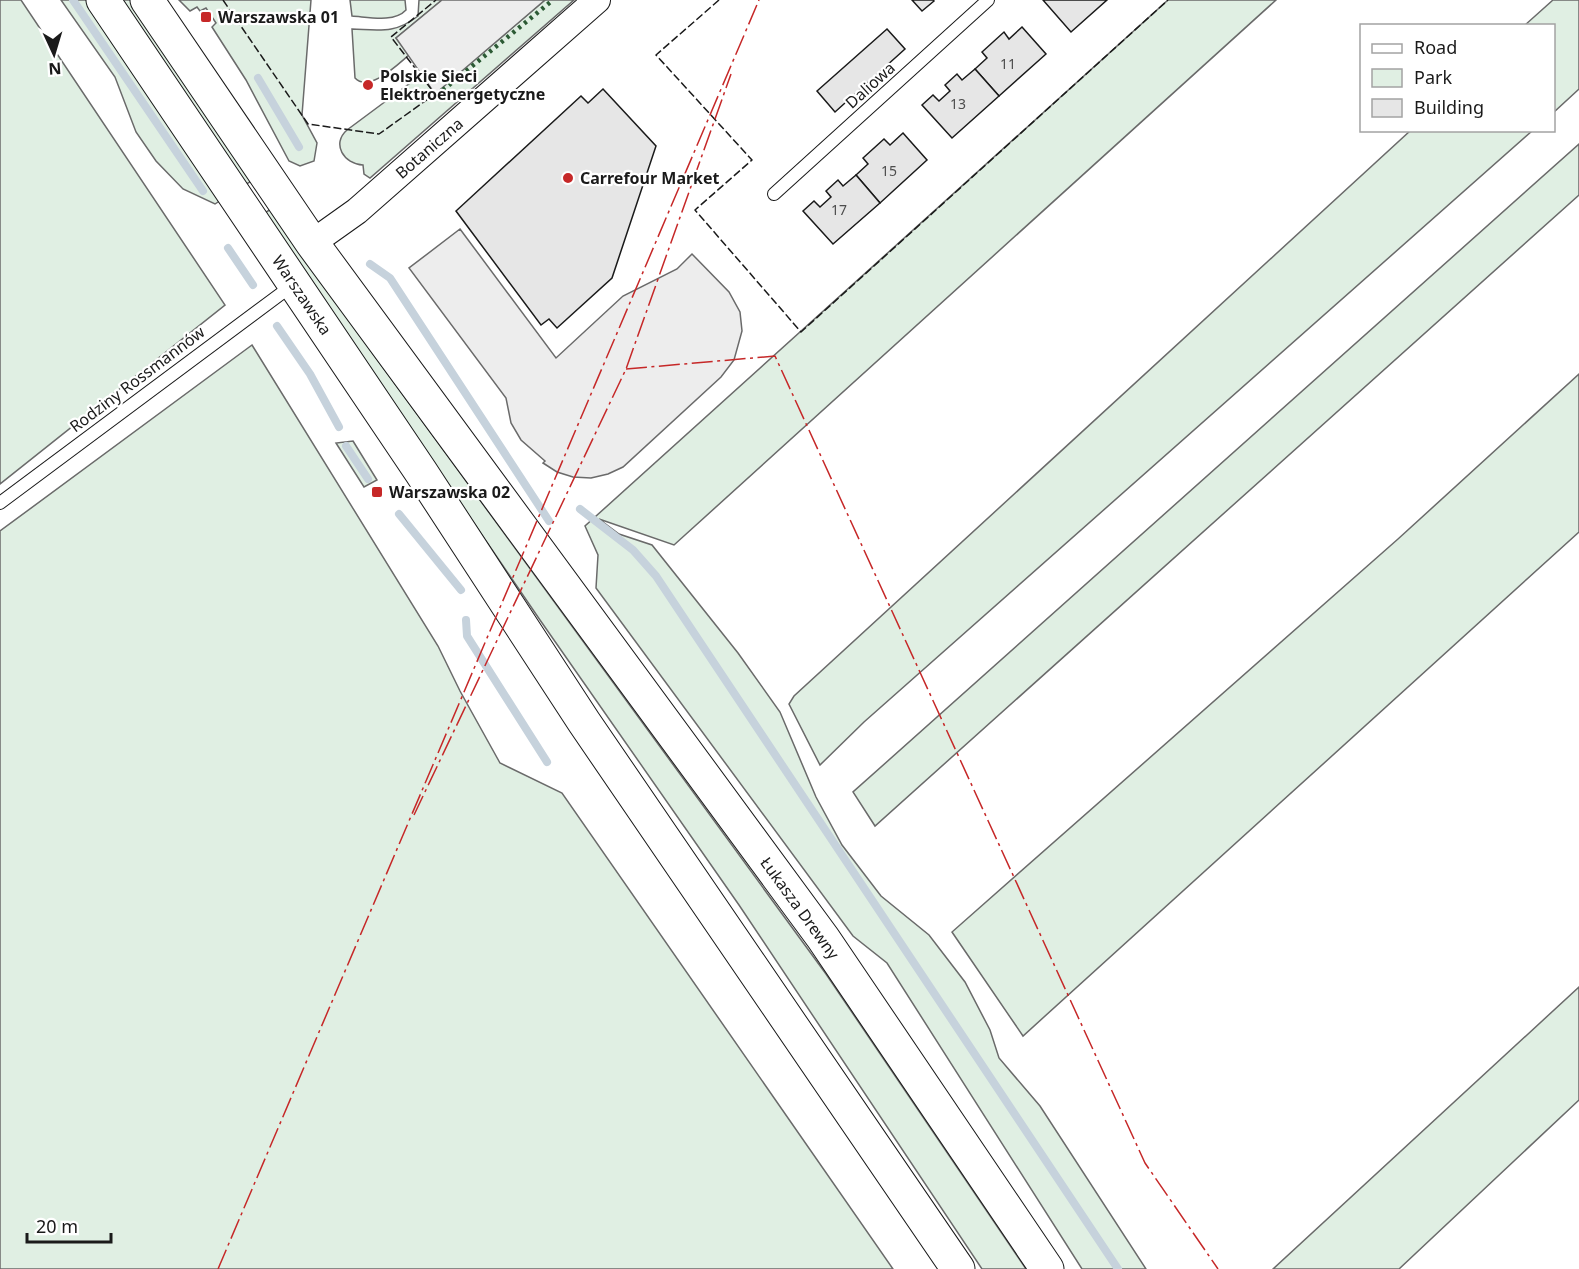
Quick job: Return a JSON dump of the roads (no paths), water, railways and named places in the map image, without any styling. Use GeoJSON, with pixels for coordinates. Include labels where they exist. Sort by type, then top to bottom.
{"type":"FeatureCollection","features":[{"type":"Feature","properties":{"kind":"main road","name":"Warszawska"},"geometry":{"type":"LineString","coordinates":[[103,0],[295,283],[584,722],[958,1269]]}},
{"type":"Feature","properties":{"kind":"main road"},"geometry":{"type":"LineString","coordinates":[[147,0],[312,243]]}},
{"type":"Feature","properties":{"kind":"main road","name":"Łukasza Drewny"},"geometry":{"type":"LineString","coordinates":[[312,243],[823,938],[1047,1269]]}},
{"type":"Feature","properties":{"kind":"street","name":"Botaniczna"},"geometry":{"type":"LineString","coordinates":[[312,243],[351,216],[597,0]]}},
{"type":"Feature","properties":{"kind":"lane","name":"Daliowa"},"geometry":{"type":"LineString","coordinates":[[774,194],[988,0]]}},
{"type":"Feature","properties":{"kind":"lane","name":"Rodziny Rossmannów"},"geometry":{"type":"LineString","coordinates":[[0,503],[295,283]]}},
{"type":"Feature","properties":{"kind":"waterway"},"geometry":{"type":"LineString","coordinates":[[73,0],[203,191]]}},
{"type":"Feature","properties":{"kind":"waterway"},"geometry":{"type":"LineString","coordinates":[[258,78],[299,147]]}},
{"type":"Feature","properties":{"kind":"waterway"},"geometry":{"type":"LineString","coordinates":[[228,248],[253,285]]}},
{"type":"Feature","properties":{"kind":"waterway"},"geometry":{"type":"LineString","coordinates":[[370,264],[390,278],[549,521]]}},
{"type":"Feature","properties":{"kind":"waterway"},"geometry":{"type":"LineString","coordinates":[[277,326],[310,374],[339,427]]}},
{"type":"Feature","properties":{"kind":"waterway"},"geometry":{"type":"LineString","coordinates":[[346,446],[368,479]]}},
{"type":"Feature","properties":{"kind":"waterway"},"geometry":{"type":"LineString","coordinates":[[580,509],[633,550],[656,576],[1118,1269]]}},
{"type":"Feature","properties":{"kind":"waterway"},"geometry":{"type":"LineString","coordinates":[[399,514],[461,590]]}},
{"type":"Feature","properties":{"kind":"waterway"},"geometry":{"type":"LineString","coordinates":[[466,620],[467,636],[547,762]]}},
{"type":"Feature","properties":{"kind":"place","name":"Warszawska 01"},"geometry":{"type":"Point","coordinates":[206,17]}},
{"type":"Feature","properties":{"kind":"place","name":"Polskie Sieci Elektroenergetyczne"},"geometry":{"type":"Point","coordinates":[368,85]}},
{"type":"Feature","properties":{"kind":"place","name":"Carrefour Market"},"geometry":{"type":"Point","coordinates":[568,178]}},
{"type":"Feature","properties":{"kind":"place","name":"Warszawska 02"},"geometry":{"type":"Point","coordinates":[377,492]}}]}
